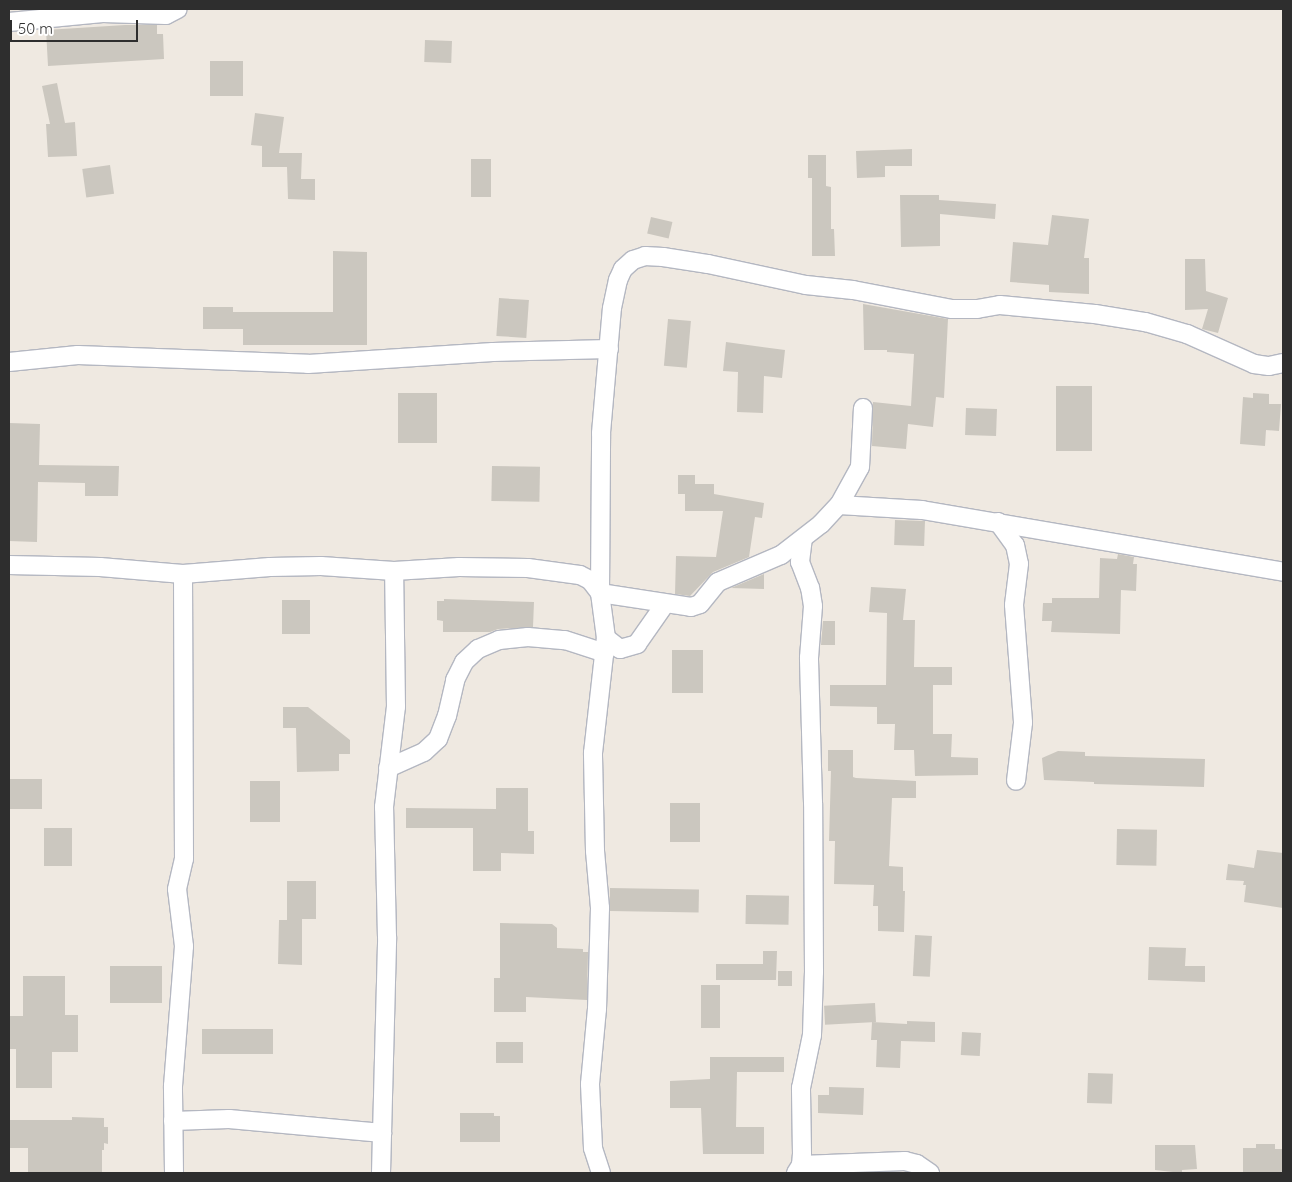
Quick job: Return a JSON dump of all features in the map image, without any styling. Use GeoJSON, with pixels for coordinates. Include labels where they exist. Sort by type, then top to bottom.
{"type":"FeatureCollection","features":[{"type":"Feature","properties":{"kind":"street"},"geometry":{"type":"LineString","coordinates":[[9,22],[103,13],[166,15],[178,9]]}},
{"type":"Feature","properties":{"kind":"street"},"geometry":{"type":"LineString","coordinates":[[601,1173],[593,1148],[590,1084],[597,1008],[600,908],[592,786],[592,753],[605,645],[600,593],[601,433],[612,308],[618,280],[623,269],[633,260],[645,256],[708,264],[806,285],[853,290],[952,309],[1008,306],[1095,314],[1145,322],[1187,334],[1254,364],[1269,366],[1283,363]]}},
{"type":"Feature","properties":{"kind":"street"},"geometry":{"type":"LineString","coordinates":[[9,362],[78,355],[308,364],[493,352],[609,349]]}},
{"type":"Feature","properties":{"kind":"street"},"geometry":{"type":"LineString","coordinates":[[9,565],[100,567],[183,574],[313,566],[394,571],[459,567],[528,568],[580,575],[590,580],[600,593],[691,607],[700,604],[718,582],[781,554],[803,539],[839,505],[860,467],[864,408]]}},
{"type":"Feature","properties":{"kind":"street"},"geometry":{"type":"LineString","coordinates":[[839,505],[922,510],[1282,572]]}},
{"type":"Feature","properties":{"kind":"street"},"geometry":{"type":"LineString","coordinates":[[998,522],[1015,546],[1019,564],[1014,605],[1023,723],[1016,781]]}},
{"type":"Feature","properties":{"kind":"street"},"geometry":{"type":"LineString","coordinates":[[803,539],[800,562],[810,588],[813,606],[809,658],[814,880],[812,1035],[801,1088],[798,1169],[905,1161],[917,1164],[930,1173]]}},
{"type":"Feature","properties":{"kind":"street"},"geometry":{"type":"LineString","coordinates":[[781,554],[800,562]]}},
{"type":"Feature","properties":{"kind":"street"},"geometry":{"type":"LineString","coordinates":[[381,1173],[386,937],[384,807],[396,708],[394,571]]}},
{"type":"Feature","properties":{"kind":"street"},"geometry":{"type":"LineString","coordinates":[[174,1173],[173,1086],[184,946],[177,889],[184,859],[183,574]]}},
{"type":"Feature","properties":{"kind":"street"},"geometry":{"type":"LineString","coordinates":[[388,768],[424,752],[438,739],[447,716],[455,680],[464,662],[478,649],[499,640],[528,637],[605,645],[620,649],[637,644],[665,604]]}},
{"type":"Feature","properties":{"kind":"street"},"geometry":{"type":"LineString","coordinates":[[174,1121],[229,1120],[382,1133]]}},
{"type":"Feature","properties":{"kind":"building"},"geometry":{"type":"Polygon","coordinates":[[[157,25],[157,34],[163,34],[164,59],[48,66],[46,30],[157,25]]]}},
{"type":"Feature","properties":{"kind":"building"},"geometry":{"type":"Polygon","coordinates":[[[425,40],[452,41],[451,63],[424,62],[425,40]]]}},
{"type":"Feature","properties":{"kind":"building"},"geometry":{"type":"Polygon","coordinates":[[[210,61],[243,61],[243,96],[210,96],[210,61]]]}},
{"type":"Feature","properties":{"kind":"building"},"geometry":{"type":"Polygon","coordinates":[[[57,83],[65,123],[75,122],[77,156],[48,157],[46,124],[50,124],[42,86],[57,83]]]}},
{"type":"Feature","properties":{"kind":"building"},"geometry":{"type":"Polygon","coordinates":[[[255,113],[284,117],[279,153],[302,153],[301,179],[315,179],[315,200],[288,199],[287,167],[262,167],[262,146],[251,145],[255,113]]]}},
{"type":"Feature","properties":{"kind":"building"},"geometry":{"type":"Polygon","coordinates":[[[912,149],[912,166],[885,166],[885,177],[857,178],[856,151],[912,149]]]}},
{"type":"Feature","properties":{"kind":"building"},"geometry":{"type":"Polygon","coordinates":[[[808,155],[826,155],[826,186],[831,187],[831,229],[834,229],[835,256],[812,256],[812,178],[808,178],[808,155]]]}},
{"type":"Feature","properties":{"kind":"building"},"geometry":{"type":"Polygon","coordinates":[[[471,159],[491,159],[491,197],[471,197],[471,159]]]}},
{"type":"Feature","properties":{"kind":"building"},"geometry":{"type":"Polygon","coordinates":[[[110,165],[114,194],[86,198],[82,169],[110,165]]]}},
{"type":"Feature","properties":{"kind":"building"},"geometry":{"type":"Polygon","coordinates":[[[900,195],[939,195],[939,200],[996,204],[995,219],[940,214],[940,246],[901,247],[900,195]]]}},
{"type":"Feature","properties":{"kind":"building"},"geometry":{"type":"Polygon","coordinates":[[[1052,215],[1089,219],[1084,258],[1089,258],[1089,294],[1049,292],[1049,285],[1010,282],[1013,242],[1048,245],[1052,215]]]}},
{"type":"Feature","properties":{"kind":"building"},"geometry":{"type":"Polygon","coordinates":[[[651,217],[672,222],[669,239],[647,234],[651,217]]]}},
{"type":"Feature","properties":{"kind":"building"},"geometry":{"type":"Polygon","coordinates":[[[333,251],[367,252],[367,345],[243,345],[243,329],[203,329],[203,307],[233,307],[233,312],[333,312],[333,251]]]}},
{"type":"Feature","properties":{"kind":"building"},"geometry":{"type":"Polygon","coordinates":[[[1185,259],[1205,259],[1206,291],[1228,298],[1218,333],[1202,329],[1208,309],[1185,310],[1185,259]]]}},
{"type":"Feature","properties":{"kind":"building"},"geometry":{"type":"Polygon","coordinates":[[[499,298],[529,300],[526,338],[496,336],[499,298]]]}},
{"type":"Feature","properties":{"kind":"building"},"geometry":{"type":"Polygon","coordinates":[[[863,304],[948,319],[944,398],[936,397],[933,427],[908,424],[906,449],[872,446],[873,402],[911,406],[914,354],[887,352],[887,350],[864,350],[863,304]]]}},
{"type":"Feature","properties":{"kind":"building"},"geometry":{"type":"Polygon","coordinates":[[[668,319],[691,321],[687,368],[664,366],[668,319]]]}},
{"type":"Feature","properties":{"kind":"building"},"geometry":{"type":"Polygon","coordinates":[[[726,342],[785,350],[782,378],[764,376],[763,413],[737,412],[738,372],[723,371],[726,342]]]}},
{"type":"Feature","properties":{"kind":"building"},"geometry":{"type":"Polygon","coordinates":[[[1056,386],[1092,386],[1092,451],[1056,451],[1056,386]]]}},
{"type":"Feature","properties":{"kind":"building"},"geometry":{"type":"Polygon","coordinates":[[[398,393],[437,393],[437,443],[398,443],[398,393]]]}},
{"type":"Feature","properties":{"kind":"building"},"geometry":{"type":"Polygon","coordinates":[[[1253,393],[1269,394],[1269,404],[1281,404],[1279,431],[1266,430],[1265,446],[1240,444],[1243,397],[1253,398],[1253,393]]]}},
{"type":"Feature","properties":{"kind":"building"},"geometry":{"type":"Polygon","coordinates":[[[966,408],[997,409],[996,436],[965,435],[966,408]]]}},
{"type":"Feature","properties":{"kind":"building"},"geometry":{"type":"Polygon","coordinates":[[[9,423],[40,424],[39,465],[119,466],[118,496],[85,496],[85,483],[38,482],[37,542],[9,541],[9,423]]]}},
{"type":"Feature","properties":{"kind":"building"},"geometry":{"type":"Polygon","coordinates":[[[492,466],[540,467],[539,502],[491,501],[492,466]]]}},
{"type":"Feature","properties":{"kind":"building"},"geometry":{"type":"Polygon","coordinates":[[[678,475],[695,475],[695,484],[714,484],[714,494],[764,503],[762,518],[755,517],[749,557],[713,572],[690,596],[675,594],[676,556],[716,557],[723,511],[685,511],[685,494],[678,494],[678,475]]]}},
{"type":"Feature","properties":{"kind":"building"},"geometry":{"type":"Polygon","coordinates":[[[895,520],[925,521],[924,546],[894,545],[895,520]]]}},
{"type":"Feature","properties":{"kind":"building"},"geometry":{"type":"Polygon","coordinates":[[[1118,554],[1134,557],[1133,564],[1137,564],[1136,591],[1121,590],[1120,634],[1051,632],[1052,621],[1042,621],[1043,603],[1052,603],[1052,598],[1099,598],[1100,558],[1117,559],[1118,554]]]}},
{"type":"Feature","properties":{"kind":"building"},"geometry":{"type":"Polygon","coordinates":[[[764,574],[764,589],[731,588],[764,574]]]}},
{"type":"Feature","properties":{"kind":"building"},"geometry":{"type":"Polygon","coordinates":[[[871,587],[906,589],[903,620],[915,620],[914,667],[952,667],[952,685],[933,685],[933,734],[952,734],[951,757],[978,758],[978,775],[915,776],[914,750],[894,750],[895,724],[877,724],[877,707],[830,706],[830,685],[886,685],[887,613],[869,612],[871,587]]]}},
{"type":"Feature","properties":{"kind":"building"},"geometry":{"type":"Polygon","coordinates":[[[444,599],[534,602],[533,627],[498,629],[490,632],[443,632],[443,621],[437,620],[437,601],[444,601],[444,599]]]}},
{"type":"Feature","properties":{"kind":"building"},"geometry":{"type":"Polygon","coordinates":[[[282,600],[310,600],[310,634],[282,634],[282,600]]]}},
{"type":"Feature","properties":{"kind":"building"},"geometry":{"type":"Polygon","coordinates":[[[823,621],[835,621],[835,645],[821,645],[823,621]]]}},
{"type":"Feature","properties":{"kind":"building"},"geometry":{"type":"Polygon","coordinates":[[[672,650],[703,650],[703,693],[672,693],[672,650]]]}},
{"type":"Feature","properties":{"kind":"building"},"geometry":{"type":"Polygon","coordinates":[[[283,707],[308,707],[350,740],[350,754],[339,754],[339,771],[297,772],[296,728],[283,728],[283,707]]]}},
{"type":"Feature","properties":{"kind":"building"},"geometry":{"type":"Polygon","coordinates":[[[828,750],[853,750],[853,777],[916,781],[916,798],[892,798],[889,866],[903,867],[903,891],[905,891],[904,932],[878,931],[878,906],[873,906],[874,885],[834,884],[835,841],[829,841],[831,771],[828,771],[828,750]]]}},
{"type":"Feature","properties":{"kind":"building"},"geometry":{"type":"Polygon","coordinates":[[[1058,751],[1085,752],[1085,756],[1205,759],[1204,787],[1094,784],[1094,782],[1044,780],[1042,758],[1058,751]]]}},
{"type":"Feature","properties":{"kind":"building"},"geometry":{"type":"Polygon","coordinates":[[[9,779],[42,779],[42,809],[9,809],[9,779]]]}},
{"type":"Feature","properties":{"kind":"building"},"geometry":{"type":"Polygon","coordinates":[[[250,781],[280,781],[280,822],[250,822],[250,781]]]}},
{"type":"Feature","properties":{"kind":"building"},"geometry":{"type":"Polygon","coordinates":[[[496,788],[528,788],[528,831],[534,831],[534,854],[501,853],[501,871],[473,871],[473,828],[406,828],[406,808],[496,809],[496,788]]]}},
{"type":"Feature","properties":{"kind":"building"},"geometry":{"type":"Polygon","coordinates":[[[670,803],[700,803],[700,842],[670,842],[670,803]]]}},
{"type":"Feature","properties":{"kind":"building"},"geometry":{"type":"Polygon","coordinates":[[[44,828],[72,828],[72,866],[44,866],[44,828]]]}},
{"type":"Feature","properties":{"kind":"building"},"geometry":{"type":"Polygon","coordinates":[[[1117,829],[1157,830],[1156,866],[1116,865],[1117,829]]]}},
{"type":"Feature","properties":{"kind":"building"},"geometry":{"type":"Polygon","coordinates":[[[1257,850],[1283,853],[1283,908],[1244,902],[1246,885],[1243,885],[1244,881],[1226,880],[1228,864],[1254,868],[1257,850]]]}},
{"type":"Feature","properties":{"kind":"building"},"geometry":{"type":"Polygon","coordinates":[[[287,881],[316,881],[316,919],[302,919],[302,965],[278,964],[279,920],[287,920],[287,881]]]}},
{"type":"Feature","properties":{"kind":"building"},"geometry":{"type":"Polygon","coordinates":[[[610,888],[699,890],[699,913],[610,911],[610,888]]]}},
{"type":"Feature","properties":{"kind":"building"},"geometry":{"type":"Polygon","coordinates":[[[746,895],[789,896],[788,925],[745,924],[746,895]]]}},
{"type":"Feature","properties":{"kind":"building"},"geometry":{"type":"Polygon","coordinates":[[[500,923],[552,924],[557,928],[557,948],[583,949],[583,952],[588,952],[587,1000],[526,997],[526,1012],[494,1012],[494,978],[500,978],[500,923]]]}},
{"type":"Feature","properties":{"kind":"building"},"geometry":{"type":"Polygon","coordinates":[[[915,935],[932,936],[930,977],[913,976],[915,935]]]}},
{"type":"Feature","properties":{"kind":"building"},"geometry":{"type":"Polygon","coordinates":[[[1149,947],[1186,948],[1185,966],[1205,966],[1205,982],[1148,980],[1149,947]]]}},
{"type":"Feature","properties":{"kind":"building"},"geometry":{"type":"Polygon","coordinates":[[[763,951],[777,951],[776,980],[716,980],[716,964],[763,964],[763,951]]]}},
{"type":"Feature","properties":{"kind":"building"},"geometry":{"type":"Polygon","coordinates":[[[110,966],[162,966],[162,1003],[110,1003],[110,966]]]}},
{"type":"Feature","properties":{"kind":"building"},"geometry":{"type":"Polygon","coordinates":[[[778,971],[792,971],[792,986],[778,986],[778,971]]]}},
{"type":"Feature","properties":{"kind":"building"},"geometry":{"type":"Polygon","coordinates":[[[23,976],[65,976],[65,1015],[78,1015],[78,1052],[52,1052],[52,1088],[16,1088],[16,1049],[9,1049],[9,1016],[23,1016],[23,976]]]}},
{"type":"Feature","properties":{"kind":"building"},"geometry":{"type":"Polygon","coordinates":[[[701,985],[720,985],[720,1028],[701,1028],[701,985]]]}},
{"type":"Feature","properties":{"kind":"building"},"geometry":{"type":"Polygon","coordinates":[[[875,1003],[876,1022],[825,1025],[824,1006],[875,1003]]]}},
{"type":"Feature","properties":{"kind":"building"},"geometry":{"type":"Polygon","coordinates":[[[907,1021],[935,1022],[935,1042],[901,1041],[900,1068],[876,1067],[877,1040],[871,1040],[872,1022],[907,1024],[907,1021]]]}},
{"type":"Feature","properties":{"kind":"building"},"geometry":{"type":"Polygon","coordinates":[[[202,1029],[273,1029],[273,1054],[202,1054],[202,1029]]]}},
{"type":"Feature","properties":{"kind":"building"},"geometry":{"type":"Polygon","coordinates":[[[962,1032],[981,1033],[980,1056],[961,1055],[962,1032]]]}},
{"type":"Feature","properties":{"kind":"building"},"geometry":{"type":"Polygon","coordinates":[[[496,1042],[523,1042],[523,1063],[496,1063],[496,1042]]]}},
{"type":"Feature","properties":{"kind":"building"},"geometry":{"type":"Polygon","coordinates":[[[710,1057],[784,1057],[784,1072],[737,1072],[736,1127],[764,1127],[764,1154],[703,1154],[701,1108],[670,1108],[670,1081],[710,1079],[710,1057]]]}},
{"type":"Feature","properties":{"kind":"building"},"geometry":{"type":"Polygon","coordinates":[[[1088,1073],[1113,1074],[1112,1104],[1087,1103],[1088,1073]]]}},
{"type":"Feature","properties":{"kind":"building"},"geometry":{"type":"Polygon","coordinates":[[[829,1087],[864,1088],[863,1115],[818,1113],[818,1095],[829,1095],[829,1087]]]}},
{"type":"Feature","properties":{"kind":"building"},"geometry":{"type":"Polygon","coordinates":[[[460,1113],[494,1113],[494,1116],[500,1116],[500,1142],[460,1142],[460,1113]]]}},
{"type":"Feature","properties":{"kind":"building"},"geometry":{"type":"Polygon","coordinates":[[[72,1117],[104,1118],[104,1127],[108,1127],[108,1144],[104,1143],[104,1150],[102,1150],[102,1173],[28,1173],[28,1148],[9,1148],[9,1120],[72,1120],[72,1117]]]}},
{"type":"Feature","properties":{"kind":"building"},"geometry":{"type":"Polygon","coordinates":[[[1256,1144],[1275,1144],[1275,1149],[1283,1149],[1283,1173],[1243,1173],[1243,1148],[1256,1148],[1256,1144]]]}},
{"type":"Feature","properties":{"kind":"building"},"geometry":{"type":"Polygon","coordinates":[[[1155,1145],[1195,1145],[1197,1169],[1182,1170],[1182,1173],[1155,1170],[1155,1145]]]}}]}
